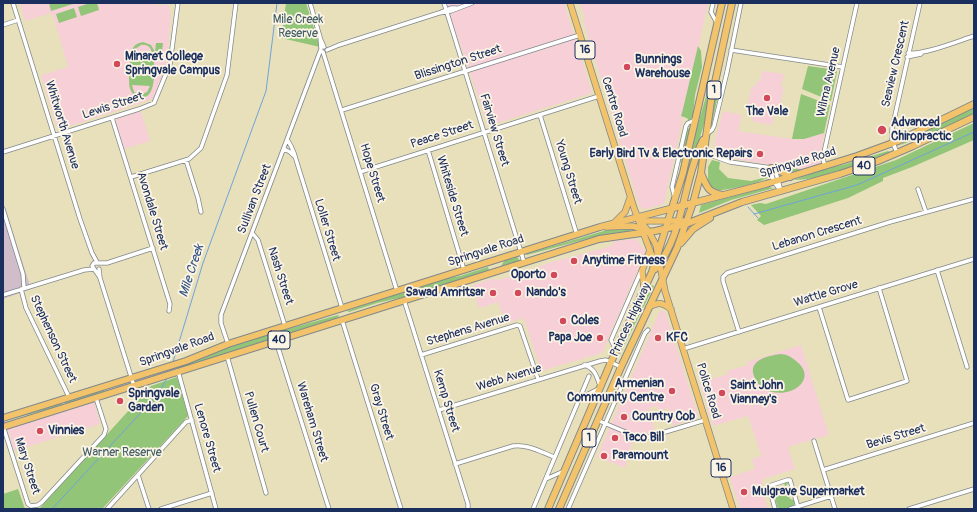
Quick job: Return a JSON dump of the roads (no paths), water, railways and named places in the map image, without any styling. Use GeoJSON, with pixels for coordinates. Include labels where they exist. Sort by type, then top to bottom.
{"type":"FeatureCollection","features":[{"type":"Feature","properties":{"kind":"highway","name":"Princes Highway"},"geometry":{"type":"LineString","coordinates":[[657,264],[658,253],[673,208],[695,120],[722,3]]}},
{"type":"Feature","properties":{"kind":"highway","name":"Princes Highway"},"geometry":{"type":"LineString","coordinates":[[559,509],[621,366],[689,222],[701,173],[706,135],[732,3]]}},
{"type":"Feature","properties":{"kind":"highway"},"geometry":{"type":"LineString","coordinates":[[713,44],[723,46]]}},
{"type":"Feature","properties":{"kind":"highway","name":"Springvale Road"},"geometry":{"type":"LineString","coordinates":[[3,418],[165,368],[206,354],[228,344],[577,234],[614,223],[726,195],[826,166],[894,143],[974,104]]}},
{"type":"Feature","properties":{"kind":"highway","name":"Springvale Road"},"geometry":{"type":"LineString","coordinates":[[3,426],[600,239],[644,231],[666,229],[718,212],[742,202],[853,170],[897,153],[974,117]]}},
{"type":"Feature","properties":{"kind":"highway","name":"Princes Highway"},"geometry":{"type":"LineString","coordinates":[[548,509],[644,288],[675,233],[697,156],[706,135]]}},
{"type":"Feature","properties":{"kind":"highway"},"geometry":{"type":"LineString","coordinates":[[767,168],[780,170],[790,177]]}},
{"type":"Feature","properties":{"kind":"highway"},"geometry":{"type":"LineString","coordinates":[[701,173],[709,190],[726,195]]}},
{"type":"Feature","properties":{"kind":"highway"},"geometry":{"type":"LineString","coordinates":[[677,248],[692,230],[718,212]]}},
{"type":"Feature","properties":{"kind":"highway"},"geometry":{"type":"LineString","coordinates":[[342,308],[342,320]]}},
{"type":"Feature","properties":{"kind":"main road","name":"Centre Road"},"geometry":{"type":"LineString","coordinates":[[570,3],[630,198],[657,264]]}},
{"type":"Feature","properties":{"kind":"main road"},"geometry":{"type":"LineString","coordinates":[[614,223],[624,214],[630,198]]}},
{"type":"Feature","properties":{"kind":"main road","name":"Centre Road"},"geometry":{"type":"LineString","coordinates":[[637,217],[644,231],[655,243],[658,253]]}},
{"type":"Feature","properties":{"kind":"main road"},"geometry":{"type":"LineString","coordinates":[[637,217],[645,221],[669,220],[678,224]]}},
{"type":"Feature","properties":{"kind":"main road"},"geometry":{"type":"LineString","coordinates":[[600,227],[632,226],[644,231]]}},
{"type":"Feature","properties":{"kind":"main road"},"geometry":{"type":"LineString","coordinates":[[644,288],[642,270],[650,250]]}},
{"type":"Feature","properties":{"kind":"main road","name":"Police Road"},"geometry":{"type":"LineString","coordinates":[[657,264],[733,509]]}},
{"type":"Feature","properties":{"kind":"main road"},"geometry":{"type":"LineString","coordinates":[[649,307],[661,303],[671,309]]}},
{"type":"Feature","properties":{"kind":"street","name":"Whitworth Avenue"},"geometry":{"type":"LineString","coordinates":[[13,3],[134,386]]}},
{"type":"Feature","properties":{"kind":"street","name":"Lewis Street"},"geometry":{"type":"LineString","coordinates":[[3,152],[150,105],[156,99],[170,64],[178,3]]}},
{"type":"Feature","properties":{"kind":"street"},"geometry":{"type":"LineString","coordinates":[[131,177],[186,160],[192,157],[201,148],[226,81],[236,3]]}},
{"type":"Feature","properties":{"kind":"street","name":"Hope Street"},"geometry":{"type":"LineString","coordinates":[[310,3],[397,291]]}},
{"type":"Feature","properties":{"kind":"street","name":"Fairview Street"},"geometry":{"type":"LineString","coordinates":[[444,3],[524,262]]}},
{"type":"Feature","properties":{"kind":"street"},"geometry":{"type":"LineString","coordinates":[[324,50],[472,3]]}},
{"type":"Feature","properties":{"kind":"street","name":"Princes Highway"},"geometry":{"type":"LineString","coordinates":[[713,3],[711,12],[717,24]]}},
{"type":"Feature","properties":{"kind":"street","name":"Princes Highway"},"geometry":{"type":"LineString","coordinates":[[706,135],[714,126],[741,3]]}},
{"type":"Feature","properties":{"kind":"street","name":"Wilma Avenue"},"geometry":{"type":"LineString","coordinates":[[826,166],[823,159],[827,134],[857,3]]}},
{"type":"Feature","properties":{"kind":"street","name":"Seaview Crescent"},"geometry":{"type":"LineString","coordinates":[[897,153],[892,129],[920,3]]}},
{"type":"Feature","properties":{"kind":"street"},"geometry":{"type":"LineString","coordinates":[[3,25],[18,20]]}},
{"type":"Feature","properties":{"kind":"street","name":"Blissington Street"},"geometry":{"type":"LineString","coordinates":[[342,110],[580,35]]}},
{"type":"Feature","properties":{"kind":"street"},"geometry":{"type":"LineString","coordinates":[[908,53],[925,51],[974,36]]}},
{"type":"Feature","properties":{"kind":"street","name":"Sullivan Street"},"geometry":{"type":"LineString","coordinates":[[228,344],[221,315],[317,62],[324,50]]}},
{"type":"Feature","properties":{"kind":"street"},"geometry":{"type":"LineString","coordinates":[[731,50],[843,67]]}},
{"type":"Feature","properties":{"kind":"street"},"geometry":{"type":"LineString","coordinates":[[907,57],[921,54],[925,51]]}},
{"type":"Feature","properties":{"kind":"street","name":"Peace Street"},"geometry":{"type":"LineString","coordinates":[[360,172],[599,96]]}},
{"type":"Feature","properties":{"kind":"street","name":"Young Street"},"geometry":{"type":"LineString","coordinates":[[540,115],[577,234]]}},
{"type":"Feature","properties":{"kind":"street","name":"Avondale Street"},"geometry":{"type":"LineString","coordinates":[[112,118],[170,304],[169,311]]}},
{"type":"Feature","properties":{"kind":"street","name":"Loller Street"},"geometry":{"type":"LineString","coordinates":[[288,140],[292,146],[294,157],[342,308]]}},
{"type":"Feature","properties":{"kind":"street"},"geometry":{"type":"LineString","coordinates":[[284,149],[290,152],[294,157]]}},
{"type":"Feature","properties":{"kind":"street","name":"Whiteside Street"},"geometry":{"type":"LineString","coordinates":[[428,150],[464,270]]}},
{"type":"Feature","properties":{"kind":"street"},"geometry":{"type":"LineString","coordinates":[[703,155],[712,156],[730,162],[767,168],[776,172],[776,181]]}},
{"type":"Feature","properties":{"kind":"street"},"geometry":{"type":"LineString","coordinates":[[186,160],[201,212]]}},
{"type":"Feature","properties":{"kind":"street"},"geometry":{"type":"LineString","coordinates":[[767,168],[781,190]]}},
{"type":"Feature","properties":{"kind":"street"},"geometry":{"type":"LineString","coordinates":[[918,189],[926,212]]}},
{"type":"Feature","properties":{"kind":"street","name":"Lebanon Crescent"},"geometry":{"type":"LineString","coordinates":[[739,332],[723,282],[723,276],[726,274],[926,212],[974,199]]}},
{"type":"Feature","properties":{"kind":"street","name":"Stephenson Street"},"geometry":{"type":"LineString","coordinates":[[3,209],[23,274],[23,289],[26,308],[69,397]]}},
{"type":"Feature","properties":{"kind":"street","name":"Nash Street"},"geometry":{"type":"LineString","coordinates":[[252,234],[258,240],[285,326]]}},
{"type":"Feature","properties":{"kind":"street"},"geometry":{"type":"LineString","coordinates":[[3,295],[153,248]]}},
{"type":"Feature","properties":{"kind":"street","name":"Wattle Grove"},"geometry":{"type":"LineString","coordinates":[[683,349],[974,259]]}},
{"type":"Feature","properties":{"kind":"street","name":"Princes Highway"},"geometry":{"type":"LineString","coordinates":[[616,350],[611,340],[642,270]]}},
{"type":"Feature","properties":{"kind":"street"},"geometry":{"type":"LineString","coordinates":[[937,270],[967,367]]}},
{"type":"Feature","properties":{"kind":"street"},"geometry":{"type":"LineString","coordinates":[[819,307],[848,400],[907,381],[878,288]]}},
{"type":"Feature","properties":{"kind":"street","name":"Kemp Street"},"geometry":{"type":"LineString","coordinates":[[404,300],[456,464],[468,504],[468,509]]}},
{"type":"Feature","properties":{"kind":"street","name":"Gray Street"},"geometry":{"type":"LineString","coordinates":[[342,320],[401,509]]}},
{"type":"Feature","properties":{"kind":"street","name":"Stephens Avenue"},"geometry":{"type":"LineString","coordinates":[[421,355],[517,325],[520,326],[538,379]]}},
{"type":"Feature","properties":{"kind":"street","name":"Princes Highway"},"geometry":{"type":"LineString","coordinates":[[568,509],[646,331],[648,330]]}},
{"type":"Feature","properties":{"kind":"street","name":"Wareham Street"},"geometry":{"type":"LineString","coordinates":[[276,341],[329,509]]}},
{"type":"Feature","properties":{"kind":"street","name":"Pullen Court"},"geometry":{"type":"LineString","coordinates":[[227,356],[266,493]]}},
{"type":"Feature","properties":{"kind":"street","name":"Webb Avenue"},"geometry":{"type":"LineString","coordinates":[[439,410],[602,360],[621,366]]}},
{"type":"Feature","properties":{"kind":"street"},"geometry":{"type":"LineString","coordinates":[[580,398],[587,393],[600,388],[594,371],[590,367],[584,365]]}},
{"type":"Feature","properties":{"kind":"street","name":"Lenore Street"},"geometry":{"type":"LineString","coordinates":[[177,372],[192,420],[216,509]]}},
{"type":"Feature","properties":{"kind":"street"},"geometry":{"type":"LineString","coordinates":[[533,509],[589,376]]}},
{"type":"Feature","properties":{"kind":"street","name":"Mary Street"},"geometry":{"type":"LineString","coordinates":[[3,426],[28,504],[36,506],[42,502],[104,435],[106,429],[96,398]]}},
{"type":"Feature","properties":{"kind":"street"},"geometry":{"type":"LineString","coordinates":[[107,509],[186,422],[192,420]]}},
{"type":"Feature","properties":{"kind":"street"},"geometry":{"type":"LineString","coordinates":[[597,420],[642,439],[705,420]]}},
{"type":"Feature","properties":{"kind":"street","name":"Bevis Street"},"geometry":{"type":"LineString","coordinates":[[823,470],[974,423]]}},
{"type":"Feature","properties":{"kind":"street"},"geometry":{"type":"LineString","coordinates":[[814,441],[835,509]]}},
{"type":"Feature","properties":{"kind":"street"},"geometry":{"type":"LineString","coordinates":[[456,464],[520,445],[554,457]]}},
{"type":"Feature","properties":{"kind":"street"},"geometry":{"type":"LineString","coordinates":[[546,479],[564,471]]}},
{"type":"Feature","properties":{"kind":"street"},"geometry":{"type":"LineString","coordinates":[[138,475],[149,509]]}},
{"type":"Feature","properties":{"kind":"street"},"geometry":{"type":"LineString","coordinates":[[775,509],[769,486],[788,480],[790,480],[798,507]]}},
{"type":"Feature","properties":{"kind":"street"},"geometry":{"type":"LineString","coordinates":[[909,509],[974,489]]}},
{"type":"Feature","properties":{"kind":"street"},"geometry":{"type":"LineString","coordinates":[[161,509],[212,493]]}},
{"type":"Feature","properties":{"kind":"street"},"geometry":{"type":"LineString","coordinates":[[790,509],[831,496]]}},
{"type":"Feature","properties":{"kind":"waterway","name":"Mile Creek"},"geometry":{"type":"LineString","coordinates":[[173,362],[203,263],[266,91],[277,3]]}},
{"type":"Feature","properties":{"kind":"waterway"},"geometry":{"type":"LineString","coordinates":[[754,214],[857,185],[974,132]]}},
{"type":"Feature","properties":{"kind":"waterway"},"geometry":{"type":"LineString","coordinates":[[748,207],[758,218]]}},
{"type":"Feature","properties":{"kind":"waterway","name":"Mile Creek"},"geometry":{"type":"LineString","coordinates":[[52,509],[158,394],[167,378]]}},
{"type":"Feature","properties":{"kind":"place","name":"Minaret College Springvale Campus"},"geometry":{"type":"Point","coordinates":[117,64]}},
{"type":"Feature","properties":{"kind":"place","name":"Bunnings Warehouse"},"geometry":{"type":"Point","coordinates":[627,67]}},
{"type":"Feature","properties":{"kind":"place","name":"The Vale"},"geometry":{"type":"Point","coordinates":[767,98]}},
{"type":"Feature","properties":{"kind":"place","name":"Advanced Chiropractic"},"geometry":{"type":"Point","coordinates":[882,130]}},
{"type":"Feature","properties":{"kind":"place","name":"Early Bird Tv & Electronic Repairs"},"geometry":{"type":"Point","coordinates":[760,154]}},
{"type":"Feature","properties":{"kind":"place","name":"Anytime Fitness"},"geometry":{"type":"Point","coordinates":[574,261]}},
{"type":"Feature","properties":{"kind":"place","name":"Oporto"},"geometry":{"type":"Point","coordinates":[554,275]}},
{"type":"Feature","properties":{"kind":"place","name":"Sawad Amritsar"},"geometry":{"type":"Point","coordinates":[493,293]}},
{"type":"Feature","properties":{"kind":"place","name":"Nando's"},"geometry":{"type":"Point","coordinates":[518,293]}},
{"type":"Feature","properties":{"kind":"place","name":"Coles"},"geometry":{"type":"Point","coordinates":[563,321]}},
{"type":"Feature","properties":{"kind":"place","name":"Papa Joe"},"geometry":{"type":"Point","coordinates":[600,338]}},
{"type":"Feature","properties":{"kind":"place","name":"KFC"},"geometry":{"type":"Point","coordinates":[658,338]}},
{"type":"Feature","properties":{"kind":"place","name":"Armenian Community Centre"},"geometry":{"type":"Point","coordinates":[672,391]}},
{"type":"Feature","properties":{"kind":"place","name":"Saint John Vianney's"},"geometry":{"type":"Point","coordinates":[722,393]}},
{"type":"Feature","properties":{"kind":"place","name":"Springvale Garden"},"geometry":{"type":"Point","coordinates":[120,401]}},
{"type":"Feature","properties":{"kind":"place","name":"Country Cob"},"geometry":{"type":"Point","coordinates":[624,417]}},
{"type":"Feature","properties":{"kind":"place","name":"Vinnies"},"geometry":{"type":"Point","coordinates":[40,431]}},
{"type":"Feature","properties":{"kind":"place","name":"Taco Bill"},"geometry":{"type":"Point","coordinates":[615,438]}},
{"type":"Feature","properties":{"kind":"place","name":"Paramount"},"geometry":{"type":"Point","coordinates":[604,456]}},
{"type":"Feature","properties":{"kind":"place","name":"Mulgrave Supermarket"},"geometry":{"type":"Point","coordinates":[744,492]}},
{"type":"Feature","properties":{"kind":"park label","name":"Mile Creek Reserve"},"geometry":{"type":"Point","coordinates":[298,27]}},
{"type":"Feature","properties":{"kind":"park label","name":"Warner Reserve"},"geometry":{"type":"Point","coordinates":[122,453]}}]}
